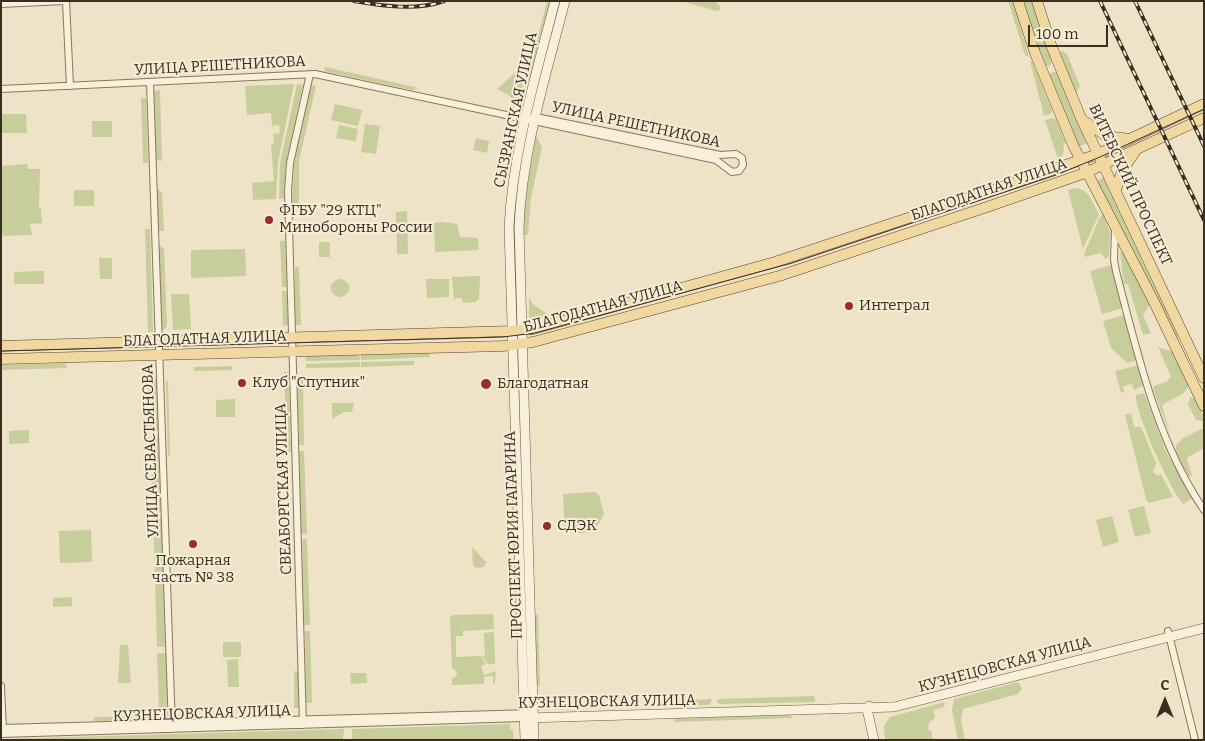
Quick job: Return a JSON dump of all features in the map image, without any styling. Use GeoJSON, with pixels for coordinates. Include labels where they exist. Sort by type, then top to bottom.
{"type":"FeatureCollection","features":[{"type":"Feature","properties":{"kind":"main road","name":"ВИТЕБСКИЙ ПРОСПЕКТ"},"geometry":{"type":"LineString","coordinates":[[1018,1],[1041,68],[1080,161],[1176,345],[1204,406]]}},
{"type":"Feature","properties":{"kind":"main road","name":"ВИТЕБСКИЙ ПРОСПЕКТ"},"geometry":{"type":"LineString","coordinates":[[1038,1],[1057,61],[1081,118],[1204,378]]}},
{"type":"Feature","properties":{"kind":"main road"},"geometry":{"type":"LineString","coordinates":[[1041,68],[1046,71],[1054,69],[1057,61]]}},
{"type":"Feature","properties":{"kind":"main road","name":"БЛАГОДАТНАЯ УЛИЦА"},"geometry":{"type":"LineString","coordinates":[[1,346],[517,331],[775,262],[1080,161],[1204,104]]}},
{"type":"Feature","properties":{"kind":"main road"},"geometry":{"type":"LineString","coordinates":[[1081,118],[1106,136],[1131,139]]}},
{"type":"Feature","properties":{"kind":"main road","name":"БЛАГОДАТНАЯ УЛИЦА"},"geometry":{"type":"LineString","coordinates":[[1,359],[517,345],[779,276],[1086,173],[1204,118]]}},
{"type":"Feature","properties":{"kind":"main road"},"geometry":{"type":"LineString","coordinates":[[1116,190],[1122,171],[1138,150]]}},
{"type":"Feature","properties":{"kind":"main road"},"geometry":{"type":"LineString","coordinates":[[1176,345],[1180,340],[1186,339]]}},
{"type":"Feature","properties":{"kind":"main road"},"geometry":{"type":"LineString","coordinates":[[46,344],[46,358]]}},
{"type":"Feature","properties":{"kind":"street"},"geometry":{"type":"LineString","coordinates":[[1,4],[65,1],[70,86]]}},
{"type":"Feature","properties":{"kind":"street","name":"СЫЗРАНСКАЯ УЛИЦА"},"geometry":{"type":"LineString","coordinates":[[517,331],[509,227],[516,170],[526,119],[555,1]]}},
{"type":"Feature","properties":{"kind":"street","name":"СЫЗРАНСКАЯ УЛИЦА"},"geometry":{"type":"LineString","coordinates":[[517,331],[519,227],[526,171],[536,120],[565,1]]}},
{"type":"Feature","properties":{"kind":"street","name":"УЛИЦА РЕШЕТНИКОВА"},"geometry":{"type":"LineString","coordinates":[[4,89],[310,74],[526,119],[536,120],[720,155],[736,154],[742,158],[743,165],[739,171],[732,172],[716,160],[536,120]]}},
{"type":"Feature","properties":{"kind":"street","name":"СВЕАБОРГСКАЯ УЛИЦА"},"geometry":{"type":"LineString","coordinates":[[303,722],[288,180],[310,74]]}},
{"type":"Feature","properties":{"kind":"street","name":"УЛИЦА СЕВАСТЬЯНОВА"},"geometry":{"type":"LineString","coordinates":[[150,82],[172,726]]}},
{"type":"Feature","properties":{"kind":"street"},"geometry":{"type":"LineString","coordinates":[[516,170],[526,171]]}},
{"type":"Feature","properties":{"kind":"street","name":"ВИТЕБСКИЙ ПРОСПЕКТ"},"geometry":{"type":"LineString","coordinates":[[1115,229],[1114,260],[1116,271],[1152,398],[1178,465],[1204,510]]}},
{"type":"Feature","properties":{"kind":"street","name":"ПРОСПЕКТ ЮРИЯ ГАГАРИНА"},"geometry":{"type":"LineString","coordinates":[[517,331],[529,716],[534,740]]}},
{"type":"Feature","properties":{"kind":"street","name":"КУЗНЕЦОВСКАЯ УЛИЦА"},"geometry":{"type":"LineString","coordinates":[[2,731],[870,707],[1168,634],[1204,622]]}},
{"type":"Feature","properties":{"kind":"street","name":"КУЗНЕЦОВСКАЯ УЛИЦА"},"geometry":{"type":"LineString","coordinates":[[1168,634],[1204,628]]}},
{"type":"Feature","properties":{"kind":"street"},"geometry":{"type":"LineString","coordinates":[[1168,634],[1195,740]]}},
{"type":"Feature","properties":{"kind":"street"},"geometry":{"type":"LineString","coordinates":[[1,686],[2,731]]}},
{"type":"Feature","properties":{"kind":"street"},"geometry":{"type":"LineString","coordinates":[[870,707],[874,740]]}},
{"type":"Feature","properties":{"kind":"street"},"geometry":{"type":"LineString","coordinates":[[870,707],[880,740]]}},
{"type":"Feature","properties":{"kind":"street","name":"ПРОСПЕКТ ЮРИЯ ГАГАРИНА"},"geometry":{"type":"LineString","coordinates":[[525,740],[529,716]]}},
{"type":"Feature","properties":{"kind":"green space"},"geometry":{"type":"Polygon","coordinates":[[[547,1],[550,1],[529,83],[528,76],[547,1]]]}},
{"type":"Feature","properties":{"kind":"green space"},"geometry":{"type":"Polygon","coordinates":[[[681,1],[715,1],[720,6],[720,10],[717,11],[681,1]]]}},
{"type":"Feature","properties":{"kind":"green space"},"geometry":{"type":"Polygon","coordinates":[[[1008,1],[1013,1],[1029,57],[1025,55],[1008,1]]]}},
{"type":"Feature","properties":{"kind":"green space"},"geometry":{"type":"Polygon","coordinates":[[[1023,1],[1033,1],[1052,61],[1050,66],[1044,65],[1023,1]]]}},
{"type":"Feature","properties":{"kind":"green space"},"geometry":{"type":"Polygon","coordinates":[[[1063,51],[1067,54],[1080,86],[1076,93],[1059,52],[1063,51]]]}},
{"type":"Feature","properties":{"kind":"green space"},"geometry":{"type":"Polygon","coordinates":[[[1030,61],[1032,61],[1052,110],[1052,113],[1044,116],[1030,61]]]}},
{"type":"Feature","properties":{"kind":"green space"},"geometry":{"type":"Polygon","coordinates":[[[325,67],[419,88],[412,90],[324,71],[325,67]]]}},
{"type":"Feature","properties":{"kind":"green space"},"geometry":{"type":"Polygon","coordinates":[[[518,70],[523,87],[517,106],[509,95],[497,89],[518,70]]]}},
{"type":"Feature","properties":{"kind":"green space"},"geometry":{"type":"Polygon","coordinates":[[[1057,71],[1087,143],[1078,147],[1048,74],[1057,71]]]}},
{"type":"Feature","properties":{"kind":"green space"},"geometry":{"type":"Polygon","coordinates":[[[294,84],[278,162],[276,199],[253,200],[252,183],[274,181],[271,146],[274,143],[273,134],[280,133],[279,125],[272,126],[271,113],[247,115],[245,86],[294,84]]]}},
{"type":"Feature","properties":{"kind":"green space"},"geometry":{"type":"Polygon","coordinates":[[[297,84],[303,85],[286,163],[284,198],[279,199],[280,163],[297,84]]]}},
{"type":"Feature","properties":{"kind":"green space"},"geometry":{"type":"Polygon","coordinates":[[[311,85],[316,86],[299,161],[299,204],[292,204],[294,164],[311,85]]]}},
{"type":"Feature","properties":{"kind":"green space"},"geometry":{"type":"Polygon","coordinates":[[[160,90],[162,161],[156,160],[154,91],[160,90]]]}},
{"type":"Feature","properties":{"kind":"green space"},"geometry":{"type":"Polygon","coordinates":[[[141,98],[146,98],[148,163],[143,163],[141,98]]]}},
{"type":"Feature","properties":{"kind":"green space"},"geometry":{"type":"Polygon","coordinates":[[[335,104],[362,110],[358,126],[331,120],[335,104]]]}},
{"type":"Feature","properties":{"kind":"green space"},"geometry":{"type":"Polygon","coordinates":[[[2,114],[26,114],[27,133],[2,133],[2,114]]]}},
{"type":"Feature","properties":{"kind":"green space"},"geometry":{"type":"Polygon","coordinates":[[[1056,119],[1066,143],[1064,144],[1063,155],[1058,159],[1045,120],[1056,119]]]}},
{"type":"Feature","properties":{"kind":"green space"},"geometry":{"type":"Polygon","coordinates":[[[92,121],[112,121],[112,137],[92,137],[92,121]]]}},
{"type":"Feature","properties":{"kind":"green space"},"geometry":{"type":"Polygon","coordinates":[[[365,124],[380,126],[376,154],[361,152],[365,124]]]}},
{"type":"Feature","properties":{"kind":"green space"},"geometry":{"type":"Polygon","coordinates":[[[339,125],[358,129],[356,141],[336,138],[339,125]]]}},
{"type":"Feature","properties":{"kind":"green space"},"geometry":{"type":"Polygon","coordinates":[[[536,136],[542,147],[531,198],[528,235],[523,235],[526,193],[536,136]]]}},
{"type":"Feature","properties":{"kind":"green space"},"geometry":{"type":"Polygon","coordinates":[[[476,138],[489,141],[487,153],[473,150],[476,138]]]}},
{"type":"Feature","properties":{"kind":"green space"},"geometry":{"type":"Polygon","coordinates":[[[27,164],[28,169],[40,169],[39,208],[41,208],[42,223],[30,224],[32,235],[4,236],[1,232],[1,166],[27,164]]]}},
{"type":"Feature","properties":{"kind":"green space"},"geometry":{"type":"Polygon","coordinates":[[[1105,177],[1179,337],[1177,338],[1096,181],[1105,177]]]}},
{"type":"Feature","properties":{"kind":"green space"},"geometry":{"type":"Polygon","coordinates":[[[156,188],[162,193],[164,231],[158,231],[156,188]]]}},
{"type":"Feature","properties":{"kind":"green space"},"geometry":{"type":"Polygon","coordinates":[[[1075,188],[1087,194],[1099,214],[1083,249],[1068,190],[1075,188]]]}},
{"type":"Feature","properties":{"kind":"green space"},"geometry":{"type":"Polygon","coordinates":[[[74,190],[94,190],[94,206],[74,206],[74,190]]]}},
{"type":"Feature","properties":{"kind":"green space"},"geometry":{"type":"Polygon","coordinates":[[[407,211],[408,254],[397,254],[396,212],[407,211]]]}},
{"type":"Feature","properties":{"kind":"green space"},"geometry":{"type":"Polygon","coordinates":[[[1103,215],[1110,232],[1109,256],[1105,259],[1101,253],[1085,257],[1084,254],[1100,217],[1103,215]]]}},
{"type":"Feature","properties":{"kind":"green space"},"geometry":{"type":"Polygon","coordinates":[[[434,223],[457,224],[460,237],[478,238],[479,250],[435,252],[434,223]]]}},
{"type":"Feature","properties":{"kind":"green space"},"geometry":{"type":"Polygon","coordinates":[[[145,229],[150,229],[153,332],[148,332],[145,229]]]}},
{"type":"Feature","properties":{"kind":"green space"},"geometry":{"type":"Polygon","coordinates":[[[280,241],[285,241],[287,287],[282,287],[280,241]]]}},
{"type":"Feature","properties":{"kind":"green space"},"geometry":{"type":"Polygon","coordinates":[[[319,242],[330,242],[330,257],[319,257],[319,242]]]}},
{"type":"Feature","properties":{"kind":"green space"},"geometry":{"type":"Polygon","coordinates":[[[158,244],[164,249],[167,325],[165,329],[161,330],[158,244]]]}},
{"type":"Feature","properties":{"kind":"green space"},"geometry":{"type":"Polygon","coordinates":[[[245,249],[246,276],[191,278],[191,250],[245,249]]]}},
{"type":"Feature","properties":{"kind":"green space"},"geometry":{"type":"Polygon","coordinates":[[[1120,252],[1124,253],[1151,303],[1143,315],[1151,333],[1143,335],[1128,284],[1124,284],[1120,252]]]}},
{"type":"Feature","properties":{"kind":"green space"},"geometry":{"type":"Polygon","coordinates":[[[99,258],[112,258],[112,279],[100,279],[99,258]]]}},
{"type":"Feature","properties":{"kind":"green space"},"geometry":{"type":"Polygon","coordinates":[[[1112,265],[1123,308],[1102,314],[1090,271],[1112,265]]]}},
{"type":"Feature","properties":{"kind":"green space"},"geometry":{"type":"Polygon","coordinates":[[[295,267],[299,267],[301,325],[295,325],[295,267]]]}},
{"type":"Feature","properties":{"kind":"green space"},"geometry":{"type":"Polygon","coordinates":[[[44,271],[44,284],[14,284],[14,272],[44,271]]]}},
{"type":"Feature","properties":{"kind":"green space"},"geometry":{"type":"Polygon","coordinates":[[[480,276],[479,299],[475,302],[463,303],[462,298],[455,298],[454,303],[452,277],[480,276]]]}},
{"type":"Feature","properties":{"kind":"green space"},"geometry":{"type":"Polygon","coordinates":[[[340,279],[346,282],[349,288],[346,294],[340,297],[334,294],[331,288],[334,282],[340,279]]]}},
{"type":"Feature","properties":{"kind":"green space"},"geometry":{"type":"Polygon","coordinates":[[[426,279],[449,279],[449,297],[427,298],[426,279]]]}},
{"type":"Feature","properties":{"kind":"green space"},"geometry":{"type":"Polygon","coordinates":[[[282,291],[287,291],[288,325],[283,326],[282,291]]]}},
{"type":"Feature","properties":{"kind":"green space"},"geometry":{"type":"Polygon","coordinates":[[[171,294],[189,294],[191,329],[173,330],[171,294]]]}},
{"type":"Feature","properties":{"kind":"green space"},"geometry":{"type":"Polygon","coordinates":[[[529,297],[533,304],[551,317],[529,320],[529,297]]]}},
{"type":"Feature","properties":{"kind":"green space"},"geometry":{"type":"Polygon","coordinates":[[[1124,315],[1138,360],[1127,363],[1111,348],[1103,321],[1124,315]]]}},
{"type":"Feature","properties":{"kind":"green space"},"geometry":{"type":"Polygon","coordinates":[[[1158,347],[1174,352],[1189,384],[1181,395],[1162,406],[1171,437],[1153,389],[1154,386],[1166,382],[1171,377],[1158,347]]]}},
{"type":"Feature","properties":{"kind":"green space"},"geometry":{"type":"Polygon","coordinates":[[[429,353],[430,357],[361,360],[361,355],[429,353]]]}},
{"type":"Feature","properties":{"kind":"green space"},"geometry":{"type":"Polygon","coordinates":[[[359,355],[360,360],[306,361],[306,356],[359,355]]]}},
{"type":"Feature","properties":{"kind":"green space"},"geometry":{"type":"Polygon","coordinates":[[[414,361],[414,365],[361,367],[361,362],[414,361]]]}},
{"type":"Feature","properties":{"kind":"green space"},"geometry":{"type":"Polygon","coordinates":[[[360,362],[360,367],[306,368],[306,364],[360,362]]]}},
{"type":"Feature","properties":{"kind":"green space"},"geometry":{"type":"Polygon","coordinates":[[[66,363],[67,368],[1,370],[1,365],[66,363]]]}},
{"type":"Feature","properties":{"kind":"green space"},"geometry":{"type":"Polygon","coordinates":[[[1139,365],[1144,385],[1134,390],[1132,384],[1123,386],[1124,392],[1121,393],[1115,371],[1139,365]]]}},
{"type":"Feature","properties":{"kind":"green space"},"geometry":{"type":"Polygon","coordinates":[[[232,366],[232,370],[194,371],[194,367],[232,366]]]}},
{"type":"Feature","properties":{"kind":"green space"},"geometry":{"type":"Polygon","coordinates":[[[284,372],[289,372],[291,451],[287,452],[284,372]]]}},
{"type":"Feature","properties":{"kind":"green space"},"geometry":{"type":"Polygon","coordinates":[[[297,378],[303,378],[304,445],[299,445],[297,378]]]}},
{"type":"Feature","properties":{"kind":"green space"},"geometry":{"type":"Polygon","coordinates":[[[148,379],[158,379],[159,430],[150,430],[148,379]]]}},
{"type":"Feature","properties":{"kind":"green space"},"geometry":{"type":"Polygon","coordinates":[[[166,381],[168,381],[170,455],[168,456],[166,381]]]}},
{"type":"Feature","properties":{"kind":"green space"},"geometry":{"type":"Polygon","coordinates":[[[1144,393],[1166,452],[1192,498],[1184,504],[1163,470],[1147,434],[1136,395],[1144,393]]]}},
{"type":"Feature","properties":{"kind":"green space"},"geometry":{"type":"Polygon","coordinates":[[[1190,397],[1195,398],[1204,417],[1203,421],[1196,420],[1188,404],[1190,397]]]}},
{"type":"Feature","properties":{"kind":"green space"},"geometry":{"type":"Polygon","coordinates":[[[235,399],[235,417],[216,417],[216,400],[235,399]]]}},
{"type":"Feature","properties":{"kind":"green space"},"geometry":{"type":"Polygon","coordinates":[[[332,403],[354,403],[352,412],[344,412],[332,419],[332,403]]]}},
{"type":"Feature","properties":{"kind":"green space"},"geometry":{"type":"Polygon","coordinates":[[[1131,413],[1134,427],[1141,427],[1156,463],[1153,472],[1158,476],[1161,474],[1173,497],[1148,503],[1146,499],[1125,415],[1131,413]]]}},
{"type":"Feature","properties":{"kind":"green space"},"geometry":{"type":"Polygon","coordinates":[[[1204,428],[1204,448],[1188,457],[1187,460],[1192,475],[1189,477],[1176,454],[1176,445],[1183,438],[1204,428]]]}},
{"type":"Feature","properties":{"kind":"green space"},"geometry":{"type":"Polygon","coordinates":[[[29,430],[29,443],[9,444],[9,431],[29,430]]]}},
{"type":"Feature","properties":{"kind":"green space"},"geometry":{"type":"Polygon","coordinates":[[[159,435],[162,512],[153,513],[151,436],[159,435]]]}},
{"type":"Feature","properties":{"kind":"green space"},"geometry":{"type":"Polygon","coordinates":[[[299,451],[304,451],[307,534],[301,534],[299,451]]]}},
{"type":"Feature","properties":{"kind":"green space"},"geometry":{"type":"Polygon","coordinates":[[[595,492],[599,495],[604,514],[597,525],[588,532],[583,533],[565,529],[563,494],[595,492]]]}},
{"type":"Feature","properties":{"kind":"green space"},"geometry":{"type":"Polygon","coordinates":[[[1144,506],[1151,533],[1135,537],[1128,510],[1144,506]]]}},
{"type":"Feature","properties":{"kind":"green space"},"geometry":{"type":"Polygon","coordinates":[[[1112,516],[1119,542],[1103,547],[1096,520],[1112,516]]]}},
{"type":"Feature","properties":{"kind":"green space"},"geometry":{"type":"Polygon","coordinates":[[[153,517],[162,518],[163,572],[155,573],[153,517]]]}},
{"type":"Feature","properties":{"kind":"green space"},"geometry":{"type":"Polygon","coordinates":[[[91,530],[92,562],[60,563],[59,531],[91,530]]]}},
{"type":"Feature","properties":{"kind":"green space"},"geometry":{"type":"Polygon","coordinates":[[[302,539],[307,539],[310,625],[304,625],[302,539]]]}},
{"type":"Feature","properties":{"kind":"green space"},"geometry":{"type":"Polygon","coordinates":[[[472,547],[486,562],[484,567],[476,568],[473,565],[472,547]]]}},
{"type":"Feature","properties":{"kind":"green space"},"geometry":{"type":"Polygon","coordinates":[[[155,577],[163,577],[165,647],[157,647],[155,577]]]}},
{"type":"Feature","properties":{"kind":"green space"},"geometry":{"type":"Polygon","coordinates":[[[72,597],[72,606],[53,607],[53,598],[72,597]]]}},
{"type":"Feature","properties":{"kind":"green space"},"geometry":{"type":"Polygon","coordinates":[[[493,614],[494,629],[463,631],[463,636],[456,636],[456,657],[481,656],[486,664],[481,666],[484,675],[496,671],[495,682],[493,684],[493,676],[484,677],[484,684],[452,685],[452,678],[456,676],[457,672],[452,668],[450,618],[453,615],[493,614]]]}},
{"type":"Feature","properties":{"kind":"green space"},"geometry":{"type":"Polygon","coordinates":[[[538,614],[540,685],[536,685],[534,616],[538,614]]]}},
{"type":"Feature","properties":{"kind":"green space"},"geometry":{"type":"Polygon","coordinates":[[[305,631],[310,631],[312,703],[306,703],[305,631]]]}},
{"type":"Feature","properties":{"kind":"green space"},"geometry":{"type":"Polygon","coordinates":[[[494,632],[495,664],[488,664],[482,656],[485,656],[484,633],[494,632]]]}},
{"type":"Feature","properties":{"kind":"green space"},"geometry":{"type":"Polygon","coordinates":[[[223,642],[241,642],[241,657],[223,657],[223,642]]]}},
{"type":"Feature","properties":{"kind":"green space"},"geometry":{"type":"Polygon","coordinates":[[[120,645],[128,645],[131,683],[118,683],[120,645]]]}},
{"type":"Feature","properties":{"kind":"green space"},"geometry":{"type":"Polygon","coordinates":[[[157,653],[166,653],[167,712],[159,712],[157,653]]]}},
{"type":"Feature","properties":{"kind":"green space"},"geometry":{"type":"Polygon","coordinates":[[[238,659],[239,687],[228,687],[227,660],[238,659]]]}},
{"type":"Feature","properties":{"kind":"green space"},"geometry":{"type":"Polygon","coordinates":[[[294,671],[298,672],[299,708],[294,708],[294,671]]]}},
{"type":"Feature","properties":{"kind":"green space"},"geometry":{"type":"Polygon","coordinates":[[[350,673],[366,673],[367,683],[351,684],[350,673]]]}},
{"type":"Feature","properties":{"kind":"green space"},"geometry":{"type":"Polygon","coordinates":[[[1018,682],[1022,689],[1018,694],[963,709],[961,720],[965,740],[958,740],[952,710],[954,699],[1018,682]]]}},
{"type":"Feature","properties":{"kind":"green space"},"geometry":{"type":"Polygon","coordinates":[[[814,696],[815,702],[720,704],[716,702],[719,699],[814,696]]]}},
{"type":"Feature","properties":{"kind":"green space"},"geometry":{"type":"Polygon","coordinates":[[[712,699],[710,705],[662,706],[657,702],[712,699]]]}},
{"type":"Feature","properties":{"kind":"green space"},"geometry":{"type":"Polygon","coordinates":[[[945,702],[944,707],[934,710],[935,718],[929,723],[928,730],[931,731],[933,740],[885,740],[884,726],[890,717],[945,702]]]}},
{"type":"Feature","properties":{"kind":"green space"},"geometry":{"type":"Polygon","coordinates":[[[790,715],[793,718],[674,722],[675,718],[790,715]]]}},
{"type":"Feature","properties":{"kind":"green space"},"geometry":{"type":"Polygon","coordinates":[[[155,716],[155,720],[94,721],[94,717],[155,716]]]}},
{"type":"Feature","properties":{"kind":"green space"},"geometry":{"type":"Polygon","coordinates":[[[510,724],[514,740],[352,740],[352,729],[510,724]]]}},
{"type":"Feature","properties":{"kind":"green space"},"geometry":{"type":"Polygon","coordinates":[[[344,729],[343,740],[1,740],[4,739],[344,729]]]}},
{"type":"Feature","properties":{"kind":"tram line"},"geometry":{"type":"LineString","coordinates":[[1,351],[503,337],[535,333],[792,263],[1056,175],[1204,109]]}},
{"type":"Feature","properties":{"kind":"railway"},"geometry":{"type":"LineString","coordinates":[[354,1],[411,7],[444,1]]}},
{"type":"Feature","properties":{"kind":"railway"},"geometry":{"type":"LineString","coordinates":[[1100,1],[1204,220]]}},
{"type":"Feature","properties":{"kind":"railway"},"geometry":{"type":"LineString","coordinates":[[1135,1],[1204,146]]}},
{"type":"Feature","properties":{"kind":"place","name":"ФГБУ \"29 КТЦ\" Минобороны России"},"geometry":{"type":"Point","coordinates":[269,220]}},
{"type":"Feature","properties":{"kind":"place","name":"Интеграл"},"geometry":{"type":"Point","coordinates":[849,306]}},
{"type":"Feature","properties":{"kind":"place","name":"Клуб \"Спутник\""},"geometry":{"type":"Point","coordinates":[242,383]}},
{"type":"Feature","properties":{"kind":"place","name":"Благодатная"},"geometry":{"type":"Point","coordinates":[486,384]}},
{"type":"Feature","properties":{"kind":"place","name":"СДЭК"},"geometry":{"type":"Point","coordinates":[547,526]}},
{"type":"Feature","properties":{"kind":"place","name":"Пожарная часть № 38"},"geometry":{"type":"Point","coordinates":[193,544]}}]}
